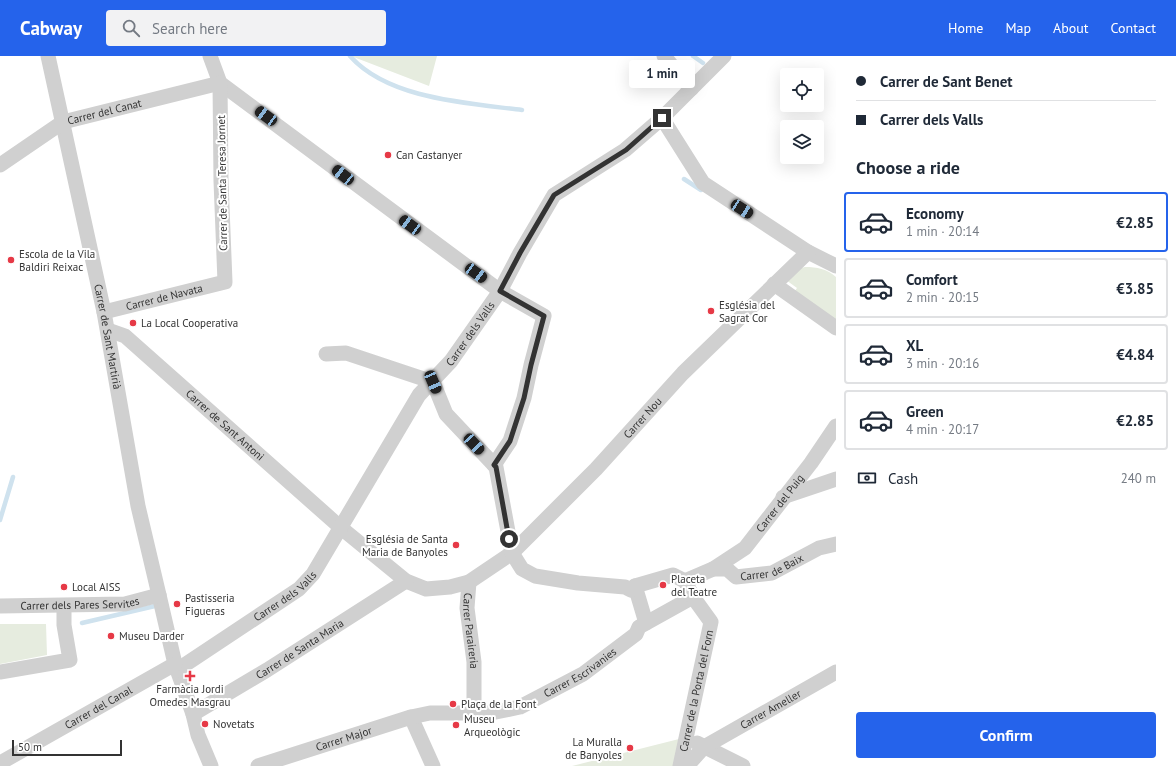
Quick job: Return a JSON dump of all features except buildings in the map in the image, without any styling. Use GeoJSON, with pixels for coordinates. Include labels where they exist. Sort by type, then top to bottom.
{"type":"FeatureCollection","features":[{"type":"Feature","properties":{"kind":"street","name":"Carrer de Sant Martirià"},"geometry":{"type":"LineString","coordinates":[[48,56],[108,330],[138,506],[158,595],[176,667],[193,714],[198,735],[211,766]]}},
{"type":"Feature","properties":{"kind":"street"},"geometry":{"type":"LineString","coordinates":[[210,56],[220,83],[500,291],[544,316],[524,398],[510,441],[494,465]]}},
{"type":"Feature","properties":{"kind":"street"},"geometry":{"type":"LineString","coordinates":[[664,56],[691,89]]}},
{"type":"Feature","properties":{"kind":"street","name":"Carrer dels Valls"},"geometry":{"type":"LineString","coordinates":[[176,667],[299,589],[313,574],[419,395],[433,382],[451,360],[500,291],[554,195],[626,150],[662,118],[724,56]]}},
{"type":"Feature","properties":{"kind":"street","name":"Carrer del Canat"},"geometry":{"type":"LineString","coordinates":[[0,165],[63,122],[220,83]]}},
{"type":"Feature","properties":{"kind":"street","name":"Carrer de Santa Teresa Jornet"},"geometry":{"type":"LineString","coordinates":[[220,83],[221,181],[225,282]]}},
{"type":"Feature","properties":{"kind":"street"},"geometry":{"type":"LineString","coordinates":[[662,118],[703,183],[808,252],[834,261]]}},
{"type":"Feature","properties":{"kind":"street","name":"Carrer Nou"},"geometry":{"type":"LineString","coordinates":[[406,582],[426,589],[450,587],[469,582],[512,553],[596,469],[683,374],[808,252]]}},
{"type":"Feature","properties":{"kind":"street","name":"Carrer de Navata"},"geometry":{"type":"LineString","coordinates":[[104,312],[225,282]]}},
{"type":"Feature","properties":{"kind":"street"},"geometry":{"type":"LineString","coordinates":[[774,284],[836,328]]}},
{"type":"Feature","properties":{"kind":"street","name":"Carrer de Sant Antoni"},"geometry":{"type":"LineString","coordinates":[[108,330],[124,335],[340,527],[406,582]]}},
{"type":"Feature","properties":{"kind":"street"},"geometry":{"type":"LineString","coordinates":[[326,354],[346,353],[433,382],[446,414],[496,467],[512,553],[522,569],[535,576],[578,583],[630,587],[674,575],[685,580],[713,569]]}},
{"type":"Feature","properties":{"kind":"street","name":"Carrer del Puig"},"geometry":{"type":"LineString","coordinates":[[713,569],[745,548],[783,497],[814,459],[836,426]]}},
{"type":"Feature","properties":{"kind":"street"},"geometry":{"type":"LineString","coordinates":[[783,497],[830,481],[814,459]]}},
{"type":"Feature","properties":{"kind":"street","name":"Carrer de Baix"},"geometry":{"type":"LineString","coordinates":[[713,569],[727,569],[736,577],[772,573],[819,548],[836,544]]}},
{"type":"Feature","properties":{"kind":"street","name":"Carrer de la Porta del Forn"},"geometry":{"type":"LineString","coordinates":[[680,766],[711,622],[693,597],[685,580]]}},
{"type":"Feature","properties":{"kind":"street","name":"Carrer de Santa Maria"},"geometry":{"type":"LineString","coordinates":[[193,714],[267,670],[406,582]]}},
{"type":"Feature","properties":{"kind":"street","name":"Carrer Paraireria"},"geometry":{"type":"LineString","coordinates":[[469,582],[467,608],[474,679],[474,714]]}},
{"type":"Feature","properties":{"kind":"street"},"geometry":{"type":"LineString","coordinates":[[630,587],[646,623]]}},
{"type":"Feature","properties":{"kind":"street","name":"Carrer dels Pares Servites"},"geometry":{"type":"LineString","coordinates":[[0,606],[125,604],[158,595]]}},
{"type":"Feature","properties":{"kind":"street","name":"Carrer Escrivanies"},"geometry":{"type":"LineString","coordinates":[[474,714],[491,713],[520,707],[583,674],[636,634],[640,627],[693,597]]}},
{"type":"Feature","properties":{"kind":"street"},"geometry":{"type":"LineString","coordinates":[[0,672],[70,660],[64,625],[64,606]]}},
{"type":"Feature","properties":{"kind":"street","name":"Carrer del Canal"},"geometry":{"type":"LineString","coordinates":[[0,763],[176,667]]}},
{"type":"Feature","properties":{"kind":"street","name":"Carrer Ameller"},"geometry":{"type":"LineString","coordinates":[[687,766],[704,747],[836,672]]}},
{"type":"Feature","properties":{"kind":"street","name":"Carrer Major"},"geometry":{"type":"LineString","coordinates":[[258,766],[430,713],[474,714]]}},
{"type":"Feature","properties":{"kind":"street"},"geometry":{"type":"LineString","coordinates":[[411,718],[429,765]]}},
{"type":"Feature","properties":{"kind":"street","name":"Carrer de la Porta del Forn"},"geometry":{"type":"LineString","coordinates":[[686,737],[743,766]]}},
{"type":"Feature","properties":{"kind":"shaded area"},"geometry":{"type":"Polygon","coordinates":[[[351,56],[437,56],[429,86],[351,56]]]}},
{"type":"Feature","properties":{"kind":"shaded area"},"geometry":{"type":"Polygon","coordinates":[[[805,267],[822,269],[836,277],[836,332],[788,300],[797,288],[786,280],[795,270],[805,267]]]}},
{"type":"Feature","properties":{"kind":"shaded area"},"geometry":{"type":"Polygon","coordinates":[[[0,624],[46,624],[47,655],[0,664],[0,624]]]}},
{"type":"Feature","properties":{"kind":"shaded area"},"geometry":{"type":"Polygon","coordinates":[[[679,739],[675,766],[572,766],[679,739]]]}},
{"type":"Feature","properties":{"kind":"waterway"},"geometry":{"type":"LineString","coordinates":[[350,56],[366,70],[385,82],[407,90],[453,101],[522,110]]}},
{"type":"Feature","properties":{"kind":"waterway"},"geometry":{"type":"LineString","coordinates":[[693,56],[703,63]]}},
{"type":"Feature","properties":{"kind":"waterway"},"geometry":{"type":"LineString","coordinates":[[684,179],[701,190]]}},
{"type":"Feature","properties":{"kind":"waterway"},"geometry":{"type":"LineString","coordinates":[[0,520],[13,477]]}},
{"type":"Feature","properties":{"kind":"waterway"},"geometry":{"type":"LineString","coordinates":[[82,623],[155,606]]}},
{"type":"Feature","properties":{"kind":"place","name":"Can Castanyer"},"geometry":{"type":"Point","coordinates":[388,155]}},
{"type":"Feature","properties":{"kind":"place","name":"Escola de la Vila Baldiri Reixac"},"geometry":{"type":"Point","coordinates":[11,260]}},
{"type":"Feature","properties":{"kind":"place","name":"Església del Sagrat Cor"},"geometry":{"type":"Point","coordinates":[711,311]}},
{"type":"Feature","properties":{"kind":"place","name":"La Local Cooperativa"},"geometry":{"type":"Point","coordinates":[133,323]}},
{"type":"Feature","properties":{"kind":"place","name":"Església de Santa Maria de Banyoles"},"geometry":{"type":"Point","coordinates":[456,545]}},
{"type":"Feature","properties":{"kind":"place","name":"Placeta del Teatre"},"geometry":{"type":"Point","coordinates":[663,585]}},
{"type":"Feature","properties":{"kind":"place","name":"Local AISS"},"geometry":{"type":"Point","coordinates":[64,587]}},
{"type":"Feature","properties":{"kind":"place","name":"Pastisseria Figueras"},"geometry":{"type":"Point","coordinates":[177,604]}},
{"type":"Feature","properties":{"kind":"place","name":"Museu Darder"},"geometry":{"type":"Point","coordinates":[111,636]}},
{"type":"Feature","properties":{"kind":"place","name":"Farmàcia Jordi Omedes Masgrau"},"geometry":{"type":"Point","coordinates":[190,676]}},
{"type":"Feature","properties":{"kind":"place","name":"Plaça de la Font"},"geometry":{"type":"Point","coordinates":[453,704]}},
{"type":"Feature","properties":{"kind":"place","name":"Novetats"},"geometry":{"type":"Point","coordinates":[205,724]}},
{"type":"Feature","properties":{"kind":"place","name":"Museu Arqueològic"},"geometry":{"type":"Point","coordinates":[456,725]}},
{"type":"Feature","properties":{"kind":"place","name":"La Muralla de Banyoles"},"geometry":{"type":"Point","coordinates":[630,748]}},
{"type":"Feature","properties":{"kind":"route"},"geometry":{"type":"LineString","coordinates":[[509,539],[496,467],[494,465],[510,441],[524,398],[544,316],[500,291],[554,195],[626,150],[662,118]]}}]}
